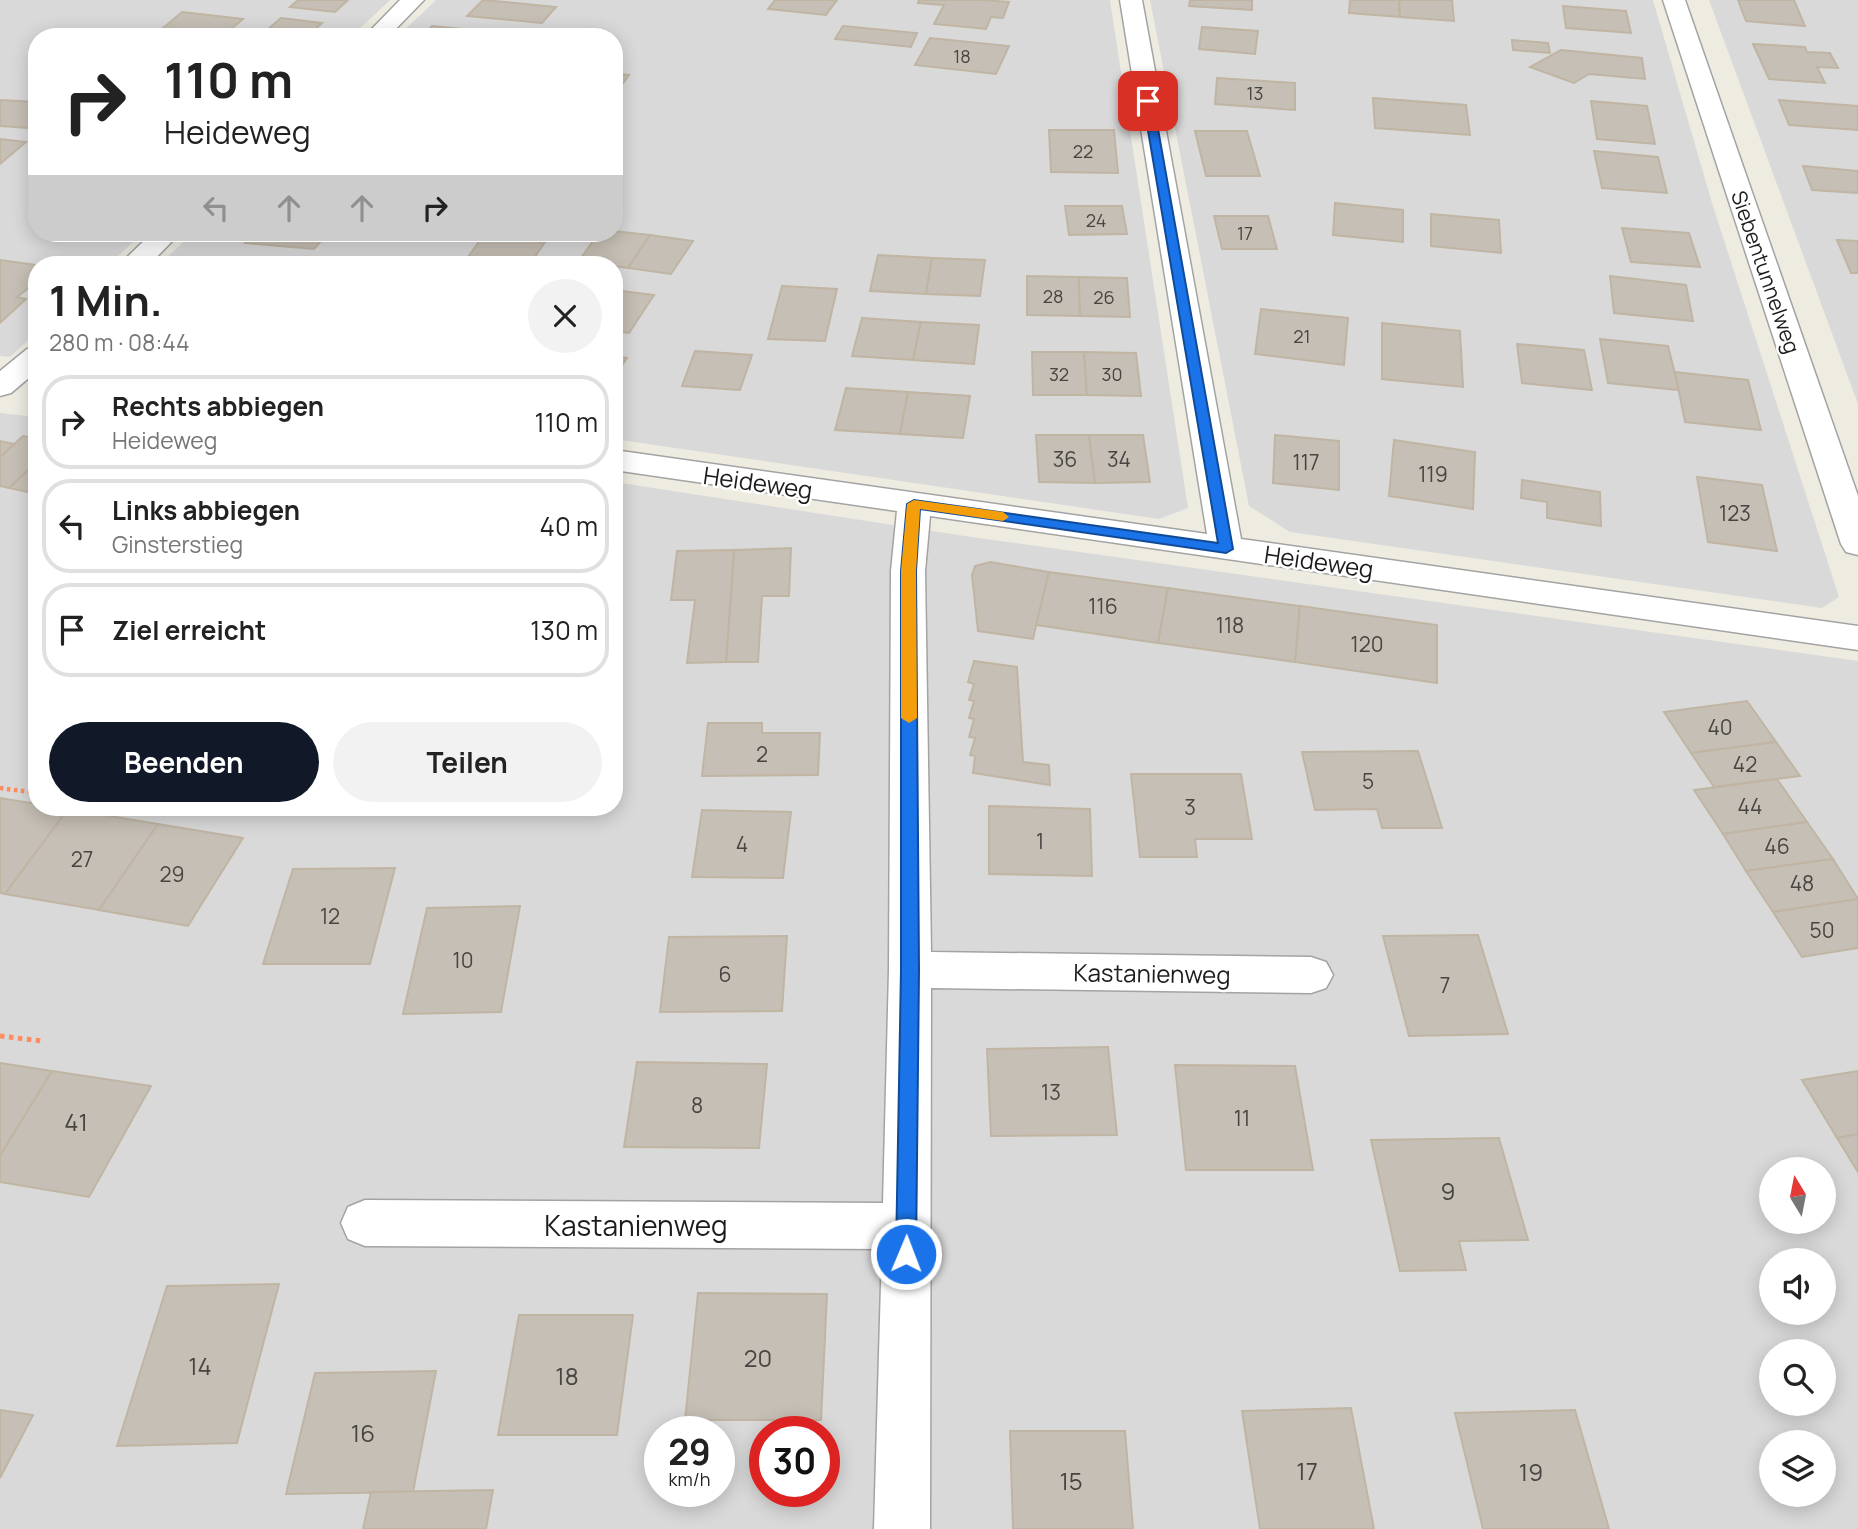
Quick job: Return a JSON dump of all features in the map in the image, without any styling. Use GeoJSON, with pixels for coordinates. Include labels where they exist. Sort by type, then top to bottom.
{"type":"FeatureCollection","features":[{"type":"Feature","properties":{"kind":"street"},"geometry":{"type":"LineString","coordinates":[[383,28],[413,0]]}},
{"type":"Feature","properties":{"kind":"street"},"geometry":{"type":"LineString","coordinates":[[1131,0],[1226,549]]}},
{"type":"Feature","properties":{"kind":"street","name":"Siebentunnelweg"},"geometry":{"type":"LineString","coordinates":[[1674,0],[1858,544]]}},
{"type":"Feature","properties":{"kind":"street"},"geometry":{"type":"LineString","coordinates":[[143,256],[157,242]]}},
{"type":"Feature","properties":{"kind":"street"},"geometry":{"type":"LineString","coordinates":[[12,379],[28,364]]}},
{"type":"Feature","properties":{"kind":"street","name":"Heideweg"},"geometry":{"type":"LineString","coordinates":[[623,461],[1858,638]]}},
{"type":"Feature","properties":{"kind":"street"},"geometry":{"type":"LineString","coordinates":[[902,1529],[910,970],[908,571],[914,504]]}},
{"type":"Feature","properties":{"kind":"street","name":"Kastanienweg"},"geometry":{"type":"LineString","coordinates":[[910,970],[1311,975]]}},
{"type":"Feature","properties":{"kind":"street","name":"Kastanienweg"},"geometry":{"type":"LineString","coordinates":[[365,1223],[906,1226]]}},
{"type":"Feature","properties":{"kind":"path"},"geometry":{"type":"LineString","coordinates":[[0,788],[28,792]]}},
{"type":"Feature","properties":{"kind":"path"},"geometry":{"type":"LineString","coordinates":[[0,1036],[42,1041]]}},
{"type":"Feature","properties":{"kind":"shaded area"},"geometry":{"type":"Polygon","coordinates":[[[0,0],[390,0],[360,28],[28,28],[28,242],[133,242],[118,256],[28,256],[28,340],[10,357],[0,356],[0,0]]]}},
{"type":"Feature","properties":{"kind":"shaded area"},"geometry":{"type":"Polygon","coordinates":[[[436,0],[1110,0],[1188,508],[1159,519],[623,440],[623,256],[169,256],[183,242],[623,242],[623,28],[406,28],[436,0]]]}},
{"type":"Feature","properties":{"kind":"shaded area"},"geometry":{"type":"Polygon","coordinates":[[[1150,0],[1653,0],[1712,203],[1839,597],[1822,608],[1290,532],[1249,506],[1150,0]]]}},
{"type":"Feature","properties":{"kind":"shaded area"},"geometry":{"type":"Polygon","coordinates":[[[1709,0],[1858,0],[1858,404],[1747,103],[1709,0]]]}},
{"type":"Feature","properties":{"kind":"shaded area"},"geometry":{"type":"Polygon","coordinates":[[[0,413],[28,416],[28,816],[623,816],[623,483],[958,535],[1858,661],[1858,1529],[0,1529],[0,413]]]}},
{"type":"Feature","properties":{"kind":"building"},"geometry":{"type":"Polygon","coordinates":[[[298,0],[348,0],[335,12],[290,7],[298,0]]]}},
{"type":"Feature","properties":{"kind":"building"},"geometry":{"type":"Polygon","coordinates":[[[483,0],[556,7],[542,23],[467,16],[483,0]]]}},
{"type":"Feature","properties":{"kind":"building"},"geometry":{"type":"Polygon","coordinates":[[[775,0],[837,0],[826,15],[768,9],[775,0]]]}},
{"type":"Feature","properties":{"kind":"building"},"geometry":{"type":"Polygon","coordinates":[[[919,0],[1009,2],[1003,18],[991,17],[986,29],[934,24],[944,5],[918,3],[919,0]]]}},
{"type":"Feature","properties":{"kind":"building"},"geometry":{"type":"Polygon","coordinates":[[[1190,0],[1252,0],[1252,10],[1189,6],[1190,0]]]}},
{"type":"Feature","properties":{"kind":"building"},"geometry":{"type":"Polygon","coordinates":[[[1350,0],[1399,0],[1400,17],[1349,13],[1350,0]]]}},
{"type":"Feature","properties":{"kind":"building"},"geometry":{"type":"Polygon","coordinates":[[[1399,0],[1452,0],[1454,21],[1400,17],[1399,0]]]}},
{"type":"Feature","properties":{"kind":"building"},"geometry":{"type":"Polygon","coordinates":[[[1738,0],[1794,0],[1805,26],[1746,21],[1738,0]]]}},
{"type":"Feature","properties":{"kind":"building"},"geometry":{"type":"Polygon","coordinates":[[[1563,6],[1626,11],[1631,33],[1566,28],[1563,6]]]}},
{"type":"Feature","properties":{"kind":"building"},"geometry":{"type":"Polygon","coordinates":[[[182,12],[243,19],[232,28],[163,28],[182,12]]]}},
{"type":"Feature","properties":{"kind":"building"},"geometry":{"type":"Polygon","coordinates":[[[281,18],[322,23],[317,28],[269,28],[281,18]]]}},
{"type":"Feature","properties":{"kind":"building"},"geometry":{"type":"Polygon","coordinates":[[[843,26],[917,33],[911,47],[835,39],[843,26]]]}},
{"type":"Feature","properties":{"kind":"building"},"geometry":{"type":"Polygon","coordinates":[[[1202,27],[1258,31],[1255,54],[1199,49],[1202,27]]]}},
{"type":"Feature","properties":{"kind":"building"},"geometry":{"type":"Polygon","coordinates":[[[930,38],[1009,46],[996,74],[915,65],[930,38]]]}},
{"type":"Feature","properties":{"kind":"building"},"geometry":{"type":"Polygon","coordinates":[[[1512,40],[1548,43],[1550,53],[1513,50],[1512,40]]]}},
{"type":"Feature","properties":{"kind":"building"},"geometry":{"type":"Polygon","coordinates":[[[1753,44],[1805,47],[1807,52],[1830,53],[1838,68],[1817,67],[1825,83],[1769,79],[1753,44]]]}},
{"type":"Feature","properties":{"kind":"building"},"geometry":{"type":"Polygon","coordinates":[[[1561,50],[1642,58],[1645,79],[1589,74],[1574,83],[1530,67],[1561,50]]]}},
{"type":"Feature","properties":{"kind":"building"},"geometry":{"type":"Polygon","coordinates":[[[1217,78],[1295,83],[1295,110],[1215,104],[1217,78]]]}},
{"type":"Feature","properties":{"kind":"building"},"geometry":{"type":"Polygon","coordinates":[[[1373,98],[1466,105],[1470,135],[1375,128],[1373,98]]]}},
{"type":"Feature","properties":{"kind":"building"},"geometry":{"type":"Polygon","coordinates":[[[0,100],[28,102],[28,127],[0,126],[0,100]]]}},
{"type":"Feature","properties":{"kind":"building"},"geometry":{"type":"Polygon","coordinates":[[[1779,100],[1858,106],[1858,130],[1789,125],[1779,100]]]}},
{"type":"Feature","properties":{"kind":"building"},"geometry":{"type":"Polygon","coordinates":[[[1591,101],[1647,106],[1655,144],[1597,139],[1591,101]]]}},
{"type":"Feature","properties":{"kind":"building"},"geometry":{"type":"Polygon","coordinates":[[[1049,130],[1114,130],[1118,173],[1051,172],[1049,130]]]}},
{"type":"Feature","properties":{"kind":"building"},"geometry":{"type":"Polygon","coordinates":[[[1195,131],[1247,131],[1260,176],[1206,176],[1195,131]]]}},
{"type":"Feature","properties":{"kind":"building"},"geometry":{"type":"Polygon","coordinates":[[[0,139],[26,142],[0,164],[0,139]]]}},
{"type":"Feature","properties":{"kind":"building"},"geometry":{"type":"Polygon","coordinates":[[[1594,151],[1658,157],[1667,193],[1602,188],[1594,151]]]}},
{"type":"Feature","properties":{"kind":"building"},"geometry":{"type":"Polygon","coordinates":[[[1803,166],[1858,171],[1858,193],[1812,190],[1803,166]]]}},
{"type":"Feature","properties":{"kind":"building"},"geometry":{"type":"Polygon","coordinates":[[[1335,203],[1403,210],[1403,242],[1333,235],[1335,203]]]}},
{"type":"Feature","properties":{"kind":"building"},"geometry":{"type":"Polygon","coordinates":[[[1065,206],[1122,206],[1127,234],[1069,235],[1065,206]]]}},
{"type":"Feature","properties":{"kind":"building"},"geometry":{"type":"Polygon","coordinates":[[[1431,214],[1499,220],[1501,253],[1431,246],[1431,214]]]}},
{"type":"Feature","properties":{"kind":"building"},"geometry":{"type":"Polygon","coordinates":[[[1214,216],[1268,216],[1277,249],[1222,249],[1214,216]]]}},
{"type":"Feature","properties":{"kind":"building"},"geometry":{"type":"Polygon","coordinates":[[[1622,228],[1689,233],[1700,267],[1631,262],[1622,228]]]}},
{"type":"Feature","properties":{"kind":"building"},"geometry":{"type":"Polygon","coordinates":[[[623,232],[650,235],[628,268],[623,267],[623,256],[582,256],[592,242],[623,242],[623,232]]]}},
{"type":"Feature","properties":{"kind":"building"},"geometry":{"type":"Polygon","coordinates":[[[650,235],[693,241],[671,274],[628,268],[650,235]]]}},
{"type":"Feature","properties":{"kind":"building"},"geometry":{"type":"Polygon","coordinates":[[[1837,240],[1858,241],[1858,273],[1851,273],[1837,240]]]}},
{"type":"Feature","properties":{"kind":"building"},"geometry":{"type":"Polygon","coordinates":[[[246,242],[320,242],[314,249],[246,242]]]}},
{"type":"Feature","properties":{"kind":"building"},"geometry":{"type":"Polygon","coordinates":[[[479,242],[545,242],[535,256],[469,256],[479,242]]]}},
{"type":"Feature","properties":{"kind":"building"},"geometry":{"type":"Polygon","coordinates":[[[878,255],[932,258],[926,294],[870,291],[878,255]]]}},
{"type":"Feature","properties":{"kind":"building"},"geometry":{"type":"Polygon","coordinates":[[[932,258],[985,260],[980,296],[926,294],[932,258]]]}},
{"type":"Feature","properties":{"kind":"building"},"geometry":{"type":"Polygon","coordinates":[[[0,260],[28,264],[28,289],[17,297],[26,299],[0,323],[0,260]]]}},
{"type":"Feature","properties":{"kind":"building"},"geometry":{"type":"Polygon","coordinates":[[[1027,276],[1079,277],[1080,316],[1027,315],[1027,276]]]}},
{"type":"Feature","properties":{"kind":"building"},"geometry":{"type":"Polygon","coordinates":[[[1610,276],[1686,285],[1693,321],[1614,313],[1610,276]]]}},
{"type":"Feature","properties":{"kind":"building"},"geometry":{"type":"Polygon","coordinates":[[[1079,277],[1127,278],[1130,317],[1080,316],[1079,277]]]}},
{"type":"Feature","properties":{"kind":"building"},"geometry":{"type":"Polygon","coordinates":[[[782,286],[837,289],[825,341],[768,339],[782,286]]]}},
{"type":"Feature","properties":{"kind":"building"},"geometry":{"type":"Polygon","coordinates":[[[623,291],[654,295],[629,333],[623,332],[623,291]]]}},
{"type":"Feature","properties":{"kind":"building"},"geometry":{"type":"Polygon","coordinates":[[[1261,309],[1348,318],[1344,365],[1255,354],[1261,309]]]}},
{"type":"Feature","properties":{"kind":"building"},"geometry":{"type":"Polygon","coordinates":[[[862,318],[921,322],[913,360],[852,356],[862,318]]]}},
{"type":"Feature","properties":{"kind":"building"},"geometry":{"type":"Polygon","coordinates":[[[921,322],[979,325],[974,364],[913,360],[921,322]]]}},
{"type":"Feature","properties":{"kind":"building"},"geometry":{"type":"Polygon","coordinates":[[[1382,323],[1460,331],[1463,387],[1382,379],[1382,323]]]}},
{"type":"Feature","properties":{"kind":"building"},"geometry":{"type":"Polygon","coordinates":[[[1600,339],[1668,346],[1679,390],[1608,383],[1600,339]]]}},
{"type":"Feature","properties":{"kind":"building"},"geometry":{"type":"Polygon","coordinates":[[[1517,344],[1584,350],[1592,390],[1522,383],[1517,344]]]}},
{"type":"Feature","properties":{"kind":"building"},"geometry":{"type":"Polygon","coordinates":[[[695,351],[752,355],[740,390],[682,386],[695,351]]]}},
{"type":"Feature","properties":{"kind":"building"},"geometry":{"type":"Polygon","coordinates":[[[1032,352],[1084,352],[1087,395],[1033,395],[1032,352]]]}},
{"type":"Feature","properties":{"kind":"building"},"geometry":{"type":"Polygon","coordinates":[[[1084,352],[1136,353],[1141,396],[1087,395],[1084,352]]]}},
{"type":"Feature","properties":{"kind":"building"},"geometry":{"type":"Polygon","coordinates":[[[1675,372],[1748,380],[1761,430],[1685,422],[1675,372]]]}},
{"type":"Feature","properties":{"kind":"building"},"geometry":{"type":"Polygon","coordinates":[[[846,388],[908,392],[900,434],[835,430],[846,388]]]}},
{"type":"Feature","properties":{"kind":"building"},"geometry":{"type":"Polygon","coordinates":[[[908,392],[970,396],[963,438],[900,434],[908,392]]]}},
{"type":"Feature","properties":{"kind":"building"},"geometry":{"type":"Polygon","coordinates":[[[1036,435],[1089,435],[1095,483],[1039,482],[1036,435]]]}},
{"type":"Feature","properties":{"kind":"building"},"geometry":{"type":"Polygon","coordinates":[[[1089,435],[1143,435],[1150,482],[1095,483],[1089,435]]]}},
{"type":"Feature","properties":{"kind":"building"},"geometry":{"type":"Polygon","coordinates":[[[1275,435],[1339,441],[1339,490],[1273,483],[1275,435]]]}},
{"type":"Feature","properties":{"kind":"building"},"geometry":{"type":"Polygon","coordinates":[[[23,436],[28,437],[28,470],[9,488],[0,486],[0,457],[23,436]]]}},
{"type":"Feature","properties":{"kind":"building"},"geometry":{"type":"Polygon","coordinates":[[[1394,440],[1475,452],[1473,509],[1389,496],[1394,440]]]}},
{"type":"Feature","properties":{"kind":"building"},"geometry":{"type":"Polygon","coordinates":[[[0,441],[14,444],[0,457],[0,441]]]}},
{"type":"Feature","properties":{"kind":"building"},"geometry":{"type":"Polygon","coordinates":[[[28,470],[28,492],[9,488],[28,470]]]}},
{"type":"Feature","properties":{"kind":"building"},"geometry":{"type":"Polygon","coordinates":[[[1697,477],[1762,485],[1777,551],[1708,542],[1697,477]]]}},
{"type":"Feature","properties":{"kind":"building"},"geometry":{"type":"Polygon","coordinates":[[[1522,480],[1600,492],[1601,526],[1547,518],[1547,502],[1521,498],[1522,480]]]}},
{"type":"Feature","properties":{"kind":"building"},"geometry":{"type":"Polygon","coordinates":[[[791,548],[789,596],[762,596],[758,662],[726,662],[734,550],[791,548]]]}},
{"type":"Feature","properties":{"kind":"building"},"geometry":{"type":"Polygon","coordinates":[[[734,550],[726,662],[687,663],[695,600],[671,600],[677,551],[734,550]]]}},
{"type":"Feature","properties":{"kind":"building"},"geometry":{"type":"Polygon","coordinates":[[[990,562],[1049,572],[1033,639],[978,631],[972,575],[975,566],[990,562]]]}},
{"type":"Feature","properties":{"kind":"building"},"geometry":{"type":"Polygon","coordinates":[[[1049,572],[1168,588],[1158,643],[1036,625],[1049,572]]]}},
{"type":"Feature","properties":{"kind":"building"},"geometry":{"type":"Polygon","coordinates":[[[1168,588],[1300,606],[1295,662],[1158,643],[1168,588]]]}},
{"type":"Feature","properties":{"kind":"building"},"geometry":{"type":"Polygon","coordinates":[[[1300,606],[1437,625],[1437,683],[1295,662],[1300,606]]]}},
{"type":"Feature","properties":{"kind":"building"},"geometry":{"type":"Polygon","coordinates":[[[974,661],[1017,667],[1023,762],[1049,765],[1050,785],[973,773],[975,756],[970,755],[975,738],[969,737],[974,719],[969,718],[974,701],[969,700],[974,684],[968,682],[974,661]]]}},
{"type":"Feature","properties":{"kind":"building"},"geometry":{"type":"Polygon","coordinates":[[[1747,701],[1776,742],[1691,753],[1664,712],[1747,701]]]}},
{"type":"Feature","properties":{"kind":"building"},"geometry":{"type":"Polygon","coordinates":[[[708,723],[762,723],[762,733],[820,733],[818,775],[702,776],[708,723]]]}},
{"type":"Feature","properties":{"kind":"building"},"geometry":{"type":"Polygon","coordinates":[[[1776,742],[1800,776],[1714,787],[1691,753],[1776,742]]]}},
{"type":"Feature","properties":{"kind":"building"},"geometry":{"type":"Polygon","coordinates":[[[1418,751],[1442,828],[1382,828],[1377,809],[1315,810],[1302,752],[1418,751]]]}},
{"type":"Feature","properties":{"kind":"building"},"geometry":{"type":"Polygon","coordinates":[[[1131,774],[1241,774],[1252,839],[1195,839],[1197,857],[1140,857],[1131,774]]]}},
{"type":"Feature","properties":{"kind":"building"},"geometry":{"type":"Polygon","coordinates":[[[1777,779],[1807,822],[1723,834],[1694,790],[1777,779]]]}},
{"type":"Feature","properties":{"kind":"building"},"geometry":{"type":"Polygon","coordinates":[[[0,798],[28,803],[28,816],[63,816],[5,894],[0,893],[0,798]]]}},
{"type":"Feature","properties":{"kind":"building"},"geometry":{"type":"Polygon","coordinates":[[[989,806],[1090,809],[1092,876],[989,874],[989,806]]]}},
{"type":"Feature","properties":{"kind":"building"},"geometry":{"type":"Polygon","coordinates":[[[702,810],[791,812],[783,878],[692,877],[702,810]]]}},
{"type":"Feature","properties":{"kind":"building"},"geometry":{"type":"Polygon","coordinates":[[[63,816],[110,816],[158,824],[99,910],[5,894],[63,816]]]}},
{"type":"Feature","properties":{"kind":"building"},"geometry":{"type":"Polygon","coordinates":[[[1807,822],[1833,859],[1746,871],[1723,834],[1807,822]]]}},
{"type":"Feature","properties":{"kind":"building"},"geometry":{"type":"Polygon","coordinates":[[[158,824],[243,838],[188,926],[99,910],[158,824]]]}},
{"type":"Feature","properties":{"kind":"building"},"geometry":{"type":"Polygon","coordinates":[[[1833,859],[1858,899],[1773,912],[1746,871],[1833,859]]]}},
{"type":"Feature","properties":{"kind":"building"},"geometry":{"type":"Polygon","coordinates":[[[395,868],[370,964],[263,964],[293,869],[395,868]]]}},
{"type":"Feature","properties":{"kind":"building"},"geometry":{"type":"Polygon","coordinates":[[[1858,899],[1858,948],[1802,957],[1773,912],[1858,899]]]}},
{"type":"Feature","properties":{"kind":"building"},"geometry":{"type":"Polygon","coordinates":[[[520,906],[501,1012],[403,1014],[427,908],[520,906]]]}},
{"type":"Feature","properties":{"kind":"building"},"geometry":{"type":"Polygon","coordinates":[[[1478,935],[1508,1034],[1409,1036],[1383,936],[1478,935]]]}},
{"type":"Feature","properties":{"kind":"building"},"geometry":{"type":"Polygon","coordinates":[[[787,936],[782,1011],[660,1012],[669,937],[787,936]]]}},
{"type":"Feature","properties":{"kind":"building"},"geometry":{"type":"Polygon","coordinates":[[[1108,1047],[1117,1135],[991,1136],[987,1049],[1108,1047]]]}},
{"type":"Feature","properties":{"kind":"building"},"geometry":{"type":"Polygon","coordinates":[[[637,1062],[767,1064],[759,1148],[624,1147],[637,1062]]]}},
{"type":"Feature","properties":{"kind":"building"},"geometry":{"type":"Polygon","coordinates":[[[0,1063],[52,1071],[0,1156],[0,1063]]]}},
{"type":"Feature","properties":{"kind":"building"},"geometry":{"type":"Polygon","coordinates":[[[1175,1065],[1295,1066],[1313,1170],[1186,1170],[1175,1065]]]}},
{"type":"Feature","properties":{"kind":"building"},"geometry":{"type":"Polygon","coordinates":[[[52,1071],[151,1086],[89,1197],[0,1182],[0,1156],[52,1071]]]}},
{"type":"Feature","properties":{"kind":"building"},"geometry":{"type":"Polygon","coordinates":[[[1858,1071],[1858,1134],[1837,1138],[1802,1080],[1858,1071]]]}},
{"type":"Feature","properties":{"kind":"building"},"geometry":{"type":"Polygon","coordinates":[[[1858,1134],[1858,1172],[1837,1138],[1858,1134]]]}},
{"type":"Feature","properties":{"kind":"building"},"geometry":{"type":"Polygon","coordinates":[[[1499,1138],[1528,1240],[1459,1241],[1466,1270],[1400,1271],[1371,1140],[1499,1138]]]}},
{"type":"Feature","properties":{"kind":"building"},"geometry":{"type":"Polygon","coordinates":[[[279,1284],[237,1443],[117,1446],[167,1286],[279,1284]]]}},
{"type":"Feature","properties":{"kind":"building"},"geometry":{"type":"Polygon","coordinates":[[[698,1293],[827,1294],[821,1416],[749,1416],[749,1420],[735,1420],[735,1416],[685,1416],[698,1293]]]}},
{"type":"Feature","properties":{"kind":"building"},"geometry":{"type":"Polygon","coordinates":[[[519,1315],[633,1315],[617,1435],[498,1435],[519,1315]]]}},
{"type":"Feature","properties":{"kind":"building"},"geometry":{"type":"Polygon","coordinates":[[[436,1371],[413,1492],[286,1494],[315,1373],[436,1371]]]}},
{"type":"Feature","properties":{"kind":"building"},"geometry":{"type":"Polygon","coordinates":[[[1351,1408],[1374,1529],[1260,1529],[1242,1411],[1351,1408]]]}},
{"type":"Feature","properties":{"kind":"building"},"geometry":{"type":"Polygon","coordinates":[[[0,1410],[33,1415],[0,1478],[0,1410]]]}},
{"type":"Feature","properties":{"kind":"building"},"geometry":{"type":"Polygon","coordinates":[[[1575,1410],[1609,1529],[1483,1529],[1455,1413],[1575,1410]]]}},
{"type":"Feature","properties":{"kind":"building"},"geometry":{"type":"Polygon","coordinates":[[[1010,1431],[1125,1431],[1133,1529],[1013,1529],[1010,1431]]]}},
{"type":"Feature","properties":{"kind":"building"},"geometry":{"type":"Polygon","coordinates":[[[493,1490],[486,1529],[363,1529],[371,1492],[493,1490]]]}},
{"type":"Feature","properties":{"kind":"slow traffic"},"geometry":{"type":"LineString","coordinates":[[909,718],[908,571],[914,504],[1003,517]]}},
{"type":"Feature","properties":{"kind":"route"},"geometry":{"type":"LineString","coordinates":[[906,1254],[910,970],[908,571],[914,504],[1226,549],[1148,101]]}}]}
